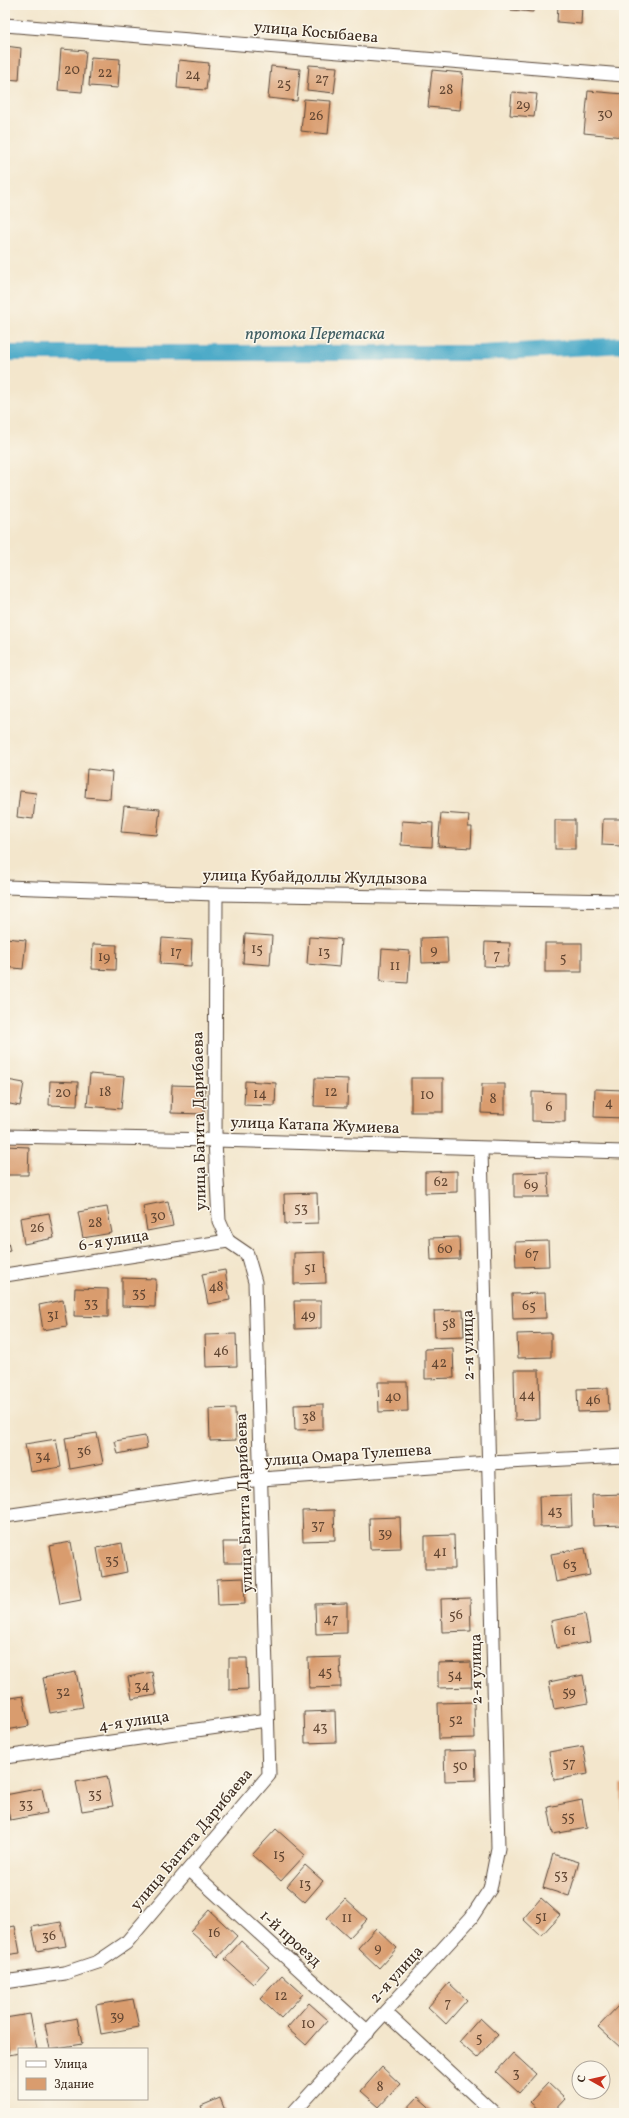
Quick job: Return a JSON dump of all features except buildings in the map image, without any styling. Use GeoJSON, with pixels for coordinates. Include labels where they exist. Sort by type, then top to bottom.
{"type":"FeatureCollection","features":[{"type":"Feature","properties":{"kind":"street","name":"улица Косыбаева"},"geometry":{"type":"LineString","coordinates":[[5,25],[624,75]]}},
{"type":"Feature","properties":{"kind":"street","name":"улица Кубайдоллы Жулдызова"},"geometry":{"type":"LineString","coordinates":[[5,887],[216,894],[624,901]]}},
{"type":"Feature","properties":{"kind":"street","name":"улица Багита Дарибаева"},"geometry":{"type":"LineString","coordinates":[[5,1982],[65,1973],[98,1962],[126,1943],[190,1870],[269,1775],[255,1282],[248,1254],[228,1241],[219,1221],[215,1140],[216,894]]}},
{"type":"Feature","properties":{"kind":"street","name":"улица Катапа Жумиева"},"geometry":{"type":"LineString","coordinates":[[5,1136],[215,1140],[624,1152]]}},
{"type":"Feature","properties":{"kind":"street","name":"2-я улица"},"geometry":{"type":"LineString","coordinates":[[293,2113],[386,2013],[471,1918],[490,1889],[498,1848],[481,1149]]}},
{"type":"Feature","properties":{"kind":"street","name":"6-я улица"},"geometry":{"type":"LineString","coordinates":[[5,1275],[228,1241]]}},
{"type":"Feature","properties":{"kind":"street","name":"улица Омара Тулешева"},"geometry":{"type":"LineString","coordinates":[[5,1516],[261,1479],[489,1463],[624,1456]]}},
{"type":"Feature","properties":{"kind":"street","name":"4-я улица"},"geometry":{"type":"LineString","coordinates":[[5,1757],[267,1720]]}},
{"type":"Feature","properties":{"kind":"street","name":"1-й проезд"},"geometry":{"type":"LineString","coordinates":[[190,1870],[368,2032]]}},
{"type":"Feature","properties":{"kind":"street"},"geometry":{"type":"LineString","coordinates":[[386,2013],[494,2113]]}},
{"type":"Feature","properties":{"kind":"waterway","name":"протока Перетаска"},"geometry":{"type":"LineString","coordinates":[[5,353],[483,353],[624,345]]}}]}
